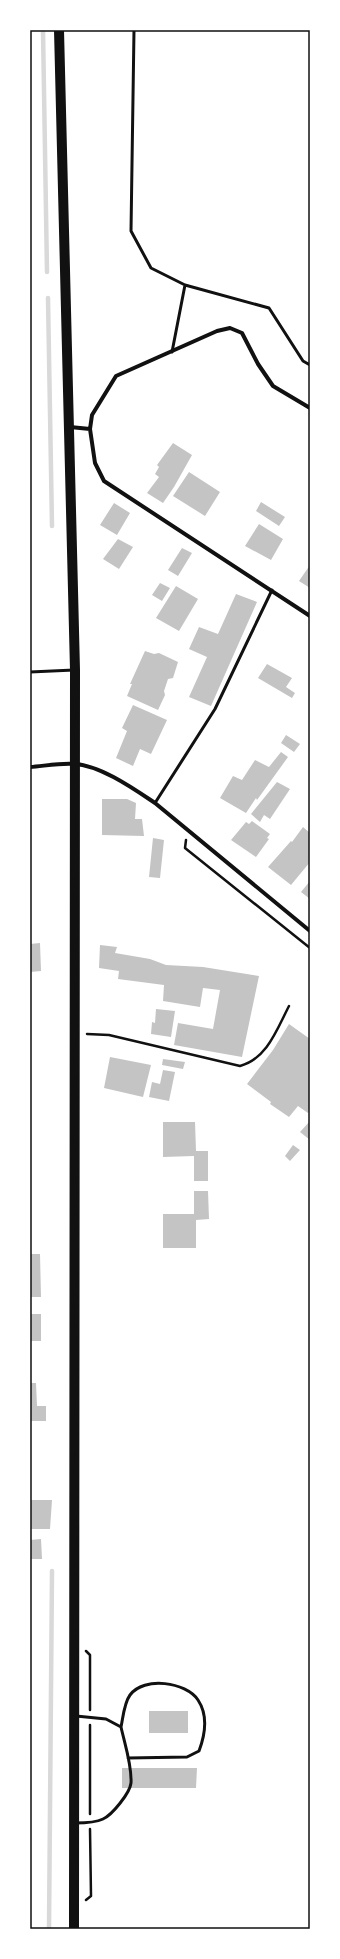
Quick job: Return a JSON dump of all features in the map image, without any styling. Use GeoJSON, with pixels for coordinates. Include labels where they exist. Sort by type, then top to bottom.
{"type":"FeatureCollection","features":[{"type":"Feature","properties":{"kind":"main road"},"geometry":{"type":"LineString","coordinates":[[59,30],[75,670],[74,1929]]}},
{"type":"Feature","properties":{"kind":"street"},"geometry":{"type":"LineString","coordinates":[[310,408],[273,386],[258,364],[242,333],[230,328],[218,331],[116,376],[92,415],[90,429],[95,463],[104,481],[310,616]]}},
{"type":"Feature","properties":{"kind":"street"},"geometry":{"type":"LineString","coordinates":[[70,427],[90,429]]}},
{"type":"Feature","properties":{"kind":"street"},"geometry":{"type":"LineString","coordinates":[[30,767],[74,763],[103,772],[130,786],[155,803],[310,931]]}},
{"type":"Feature","properties":{"kind":"lane"},"geometry":{"type":"LineString","coordinates":[[134,30],[131,231],[151,268],[185,285],[269,308],[303,361],[310,365]]}},
{"type":"Feature","properties":{"kind":"lane"},"geometry":{"type":"LineString","coordinates":[[172,352],[185,285]]}},
{"type":"Feature","properties":{"kind":"lane"},"geometry":{"type":"LineString","coordinates":[[155,803],[216,709],[272,590]]}},
{"type":"Feature","properties":{"kind":"lane"},"geometry":{"type":"LineString","coordinates":[[30,672],[75,670]]}},
{"type":"Feature","properties":{"kind":"lane"},"geometry":{"type":"LineString","coordinates":[[74,1823],[104,1819],[123,1800],[131,1784],[128,1758],[120,1728],[129,1696],[139,1686],[162,1684],[186,1690],[194,1695],[203,1712],[204,1738],[200,1751],[186,1757],[128,1758]]}},
{"type":"Feature","properties":{"kind":"lane"},"geometry":{"type":"LineString","coordinates":[[74,1716],[106,1719],[120,1728]]}},
{"type":"Feature","properties":{"kind":"path"},"geometry":{"type":"LineString","coordinates":[[190,832],[185,842],[186,848],[310,948]]}},
{"type":"Feature","properties":{"kind":"path"},"geometry":{"type":"LineString","coordinates":[[74,1034],[109,1035],[240,1066],[248,1064],[260,1055],[270,1041],[289,1006]]}},
{"type":"Feature","properties":{"kind":"path"},"geometry":{"type":"LineString","coordinates":[[74,1641],[90,1655],[91,1896],[74,1912]]}},
{"type":"Feature","properties":{"kind":"building"},"geometry":{"type":"Polygon","coordinates":[[[173,443],[192,455],[163,503],[147,493],[159,477],[155,474],[159,467],[157,465],[173,443]]]}},
{"type":"Feature","properties":{"kind":"building"},"geometry":{"type":"Polygon","coordinates":[[[189,472],[220,492],[205,516],[173,496],[189,472]]]}},
{"type":"Feature","properties":{"kind":"building"},"geometry":{"type":"Polygon","coordinates":[[[261,502],[285,517],[279,526],[256,511],[261,502]]]}},
{"type":"Feature","properties":{"kind":"building"},"geometry":{"type":"Polygon","coordinates":[[[114,503],[130,513],[117,535],[100,525],[114,503]]]}},
{"type":"Feature","properties":{"kind":"building"},"geometry":{"type":"Polygon","coordinates":[[[259,524],[283,539],[271,560],[245,546],[259,524]]]}},
{"type":"Feature","properties":{"kind":"building"},"geometry":{"type":"Polygon","coordinates":[[[118,539],[133,547],[119,569],[103,559],[118,539]]]}},
{"type":"Feature","properties":{"kind":"building"},"geometry":{"type":"Polygon","coordinates":[[[182,548],[192,553],[178,576],[168,570],[182,548]]]}},
{"type":"Feature","properties":{"kind":"building"},"geometry":{"type":"Polygon","coordinates":[[[310,565],[310,588],[299,581],[310,565]]]}},
{"type":"Feature","properties":{"kind":"building"},"geometry":{"type":"Polygon","coordinates":[[[160,583],[170,588],[162,601],[152,595],[160,583]]]}},
{"type":"Feature","properties":{"kind":"building"},"geometry":{"type":"Polygon","coordinates":[[[176,586],[198,599],[179,631],[156,618],[176,586]]]}},
{"type":"Feature","properties":{"kind":"building"},"geometry":{"type":"Polygon","coordinates":[[[236,594],[257,602],[211,706],[189,697],[207,657],[189,649],[199,627],[218,634],[236,594]]]}},
{"type":"Feature","properties":{"kind":"building"},"geometry":{"type":"Polygon","coordinates":[[[145,651],[154,654],[159,653],[178,662],[173,678],[168,679],[164,691],[165,695],[158,710],[127,696],[132,684],[130,684],[145,651]]]}},
{"type":"Feature","properties":{"kind":"building"},"geometry":{"type":"Polygon","coordinates":[[[267,664],[292,678],[286,687],[295,693],[292,698],[258,678],[267,664]]]}},
{"type":"Feature","properties":{"kind":"building"},"geometry":{"type":"Polygon","coordinates":[[[133,705],[167,720],[151,754],[140,749],[133,766],[116,758],[127,731],[122,728],[133,705]]]}},
{"type":"Feature","properties":{"kind":"building"},"geometry":{"type":"Polygon","coordinates":[[[286,735],[300,744],[294,752],[281,743],[286,735]]]}},
{"type":"Feature","properties":{"kind":"building"},"geometry":{"type":"Polygon","coordinates":[[[281,752],[288,757],[246,813],[220,798],[233,776],[242,780],[255,760],[269,767],[281,752]]]}},
{"type":"Feature","properties":{"kind":"building"},"geometry":{"type":"Polygon","coordinates":[[[277,782],[290,789],[270,819],[264,815],[260,822],[251,814],[277,782]]]}},
{"type":"Feature","properties":{"kind":"building"},"geometry":{"type":"Polygon","coordinates":[[[102,799],[127,799],[136,803],[135,819],[142,819],[144,836],[102,835],[102,799]]]}},
{"type":"Feature","properties":{"kind":"building"},"geometry":{"type":"Polygon","coordinates":[[[252,821],[270,834],[267,838],[269,839],[256,857],[231,840],[246,822],[249,824],[252,821]]]}},
{"type":"Feature","properties":{"kind":"building"},"geometry":{"type":"Polygon","coordinates":[[[303,827],[310,833],[310,862],[291,885],[268,867],[291,841],[292,842],[303,827]]]}},
{"type":"Feature","properties":{"kind":"building"},"geometry":{"type":"Polygon","coordinates":[[[153,838],[164,840],[160,878],[149,877],[153,838]]]}},
{"type":"Feature","properties":{"kind":"building"},"geometry":{"type":"Polygon","coordinates":[[[310,881],[310,899],[301,892],[310,881]]]}},
{"type":"Feature","properties":{"kind":"building"},"geometry":{"type":"Polygon","coordinates":[[[40,943],[41,971],[30,972],[30,944],[40,943]]]}},
{"type":"Feature","properties":{"kind":"building"},"geometry":{"type":"Polygon","coordinates":[[[100,945],[117,947],[115,953],[150,959],[166,965],[203,967],[259,976],[242,1057],[174,1045],[178,1023],[213,1029],[220,990],[203,988],[200,1007],[163,1001],[164,985],[118,979],[119,971],[99,968],[100,945]]]}},
{"type":"Feature","properties":{"kind":"building"},"geometry":{"type":"Polygon","coordinates":[[[156,1009],[175,1011],[171,1037],[151,1034],[152,1022],[155,1023],[156,1009]]]}},
{"type":"Feature","properties":{"kind":"building"},"geometry":{"type":"Polygon","coordinates":[[[289,1024],[310,1039],[310,1110],[308,1113],[298,1106],[289,1117],[270,1104],[271,1102],[247,1084],[273,1050],[289,1024]]]}},
{"type":"Feature","properties":{"kind":"building"},"geometry":{"type":"Polygon","coordinates":[[[110,1057],[151,1065],[143,1097],[104,1088],[110,1057]]]}},
{"type":"Feature","properties":{"kind":"building"},"geometry":{"type":"Polygon","coordinates":[[[163,1059],[185,1062],[183,1069],[162,1065],[163,1059]]]}},
{"type":"Feature","properties":{"kind":"building"},"geometry":{"type":"Polygon","coordinates":[[[163,1070],[175,1072],[169,1101],[149,1097],[152,1082],[160,1084],[163,1070]]]}},
{"type":"Feature","properties":{"kind":"building"},"geometry":{"type":"Polygon","coordinates":[[[310,1121],[310,1140],[300,1132],[310,1121]]]}},
{"type":"Feature","properties":{"kind":"building"},"geometry":{"type":"Polygon","coordinates":[[[163,1122],[195,1122],[196,1151],[208,1151],[208,1181],[194,1181],[194,1156],[163,1157],[163,1122]]]}},
{"type":"Feature","properties":{"kind":"building"},"geometry":{"type":"Polygon","coordinates":[[[293,1145],[300,1150],[290,1161],[285,1156],[293,1145]]]}},
{"type":"Feature","properties":{"kind":"building"},"geometry":{"type":"Polygon","coordinates":[[[194,1191],[208,1191],[209,1219],[196,1220],[196,1248],[163,1248],[163,1214],[194,1214],[194,1191]]]}},
{"type":"Feature","properties":{"kind":"building"},"geometry":{"type":"Polygon","coordinates":[[[30,1254],[40,1254],[41,1297],[30,1297],[30,1254]]]}},
{"type":"Feature","properties":{"kind":"building"},"geometry":{"type":"Polygon","coordinates":[[[30,1314],[41,1314],[41,1341],[30,1341],[30,1314]]]}},
{"type":"Feature","properties":{"kind":"building"},"geometry":{"type":"Polygon","coordinates":[[[30,1383],[36,1383],[37,1406],[46,1406],[46,1421],[30,1421],[30,1383]]]}},
{"type":"Feature","properties":{"kind":"building"},"geometry":{"type":"Polygon","coordinates":[[[30,1500],[52,1500],[50,1529],[30,1529],[30,1500]]]}},
{"type":"Feature","properties":{"kind":"building"},"geometry":{"type":"Polygon","coordinates":[[[41,1539],[42,1559],[30,1559],[30,1540],[41,1539]]]}},
{"type":"Feature","properties":{"kind":"building"},"geometry":{"type":"Polygon","coordinates":[[[149,1711],[188,1711],[188,1733],[149,1733],[149,1711]]]}},
{"type":"Feature","properties":{"kind":"building"},"geometry":{"type":"Polygon","coordinates":[[[122,1768],[197,1768],[196,1788],[122,1788],[122,1768]]]}},
{"type":"Feature","properties":{"kind":"waterway"},"geometry":{"type":"LineString","coordinates":[[43,30],[47,272]]}},
{"type":"Feature","properties":{"kind":"waterway"},"geometry":{"type":"LineString","coordinates":[[48,298],[52,526]]}},
{"type":"Feature","properties":{"kind":"waterway"},"geometry":{"type":"LineString","coordinates":[[49,1929],[52,1571]]}}]}
